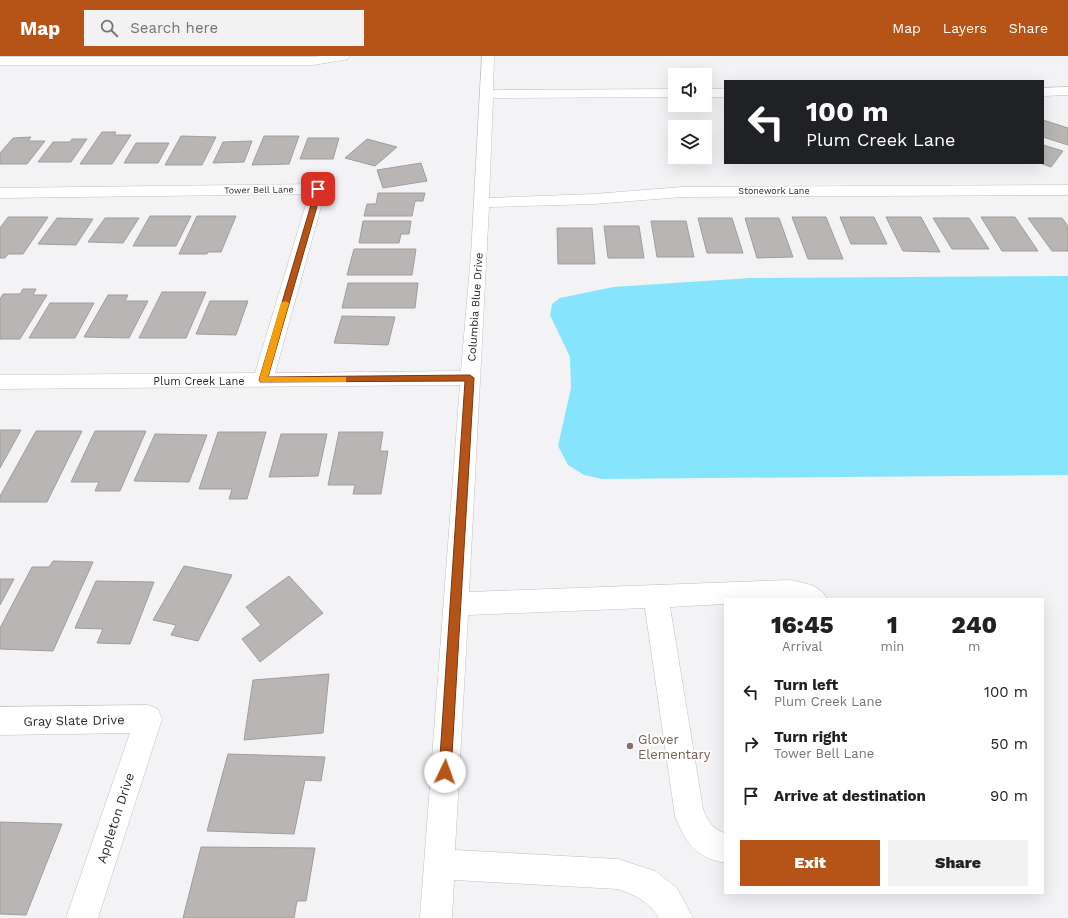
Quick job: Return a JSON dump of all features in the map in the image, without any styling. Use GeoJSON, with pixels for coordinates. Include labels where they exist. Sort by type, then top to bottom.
{"type":"FeatureCollection","features":[{"type":"Feature","properties":{"kind":"street"},"geometry":{"type":"LineString","coordinates":[[0,61],[152,58],[313,61],[344,56]]}},
{"type":"Feature","properties":{"kind":"street","name":"Columbia Blue Drive"},"geometry":{"type":"LineString","coordinates":[[436,918],[479,255],[488,56]]}},
{"type":"Feature","properties":{"kind":"street"},"geometry":{"type":"LineString","coordinates":[[1044,92],[1068,92]]}},
{"type":"Feature","properties":{"kind":"street"},"geometry":{"type":"LineString","coordinates":[[486,94],[668,93]]}},
{"type":"Feature","properties":{"kind":"street"},"geometry":{"type":"LineString","coordinates":[[712,93],[724,93]]}},
{"type":"Feature","properties":{"kind":"street","name":"Tower Bell Lane"},"geometry":{"type":"LineString","coordinates":[[0,193],[318,189],[263,380]]}},
{"type":"Feature","properties":{"kind":"street","name":"Stonework Lane"},"geometry":{"type":"LineString","coordinates":[[481,203],[594,200],[689,192],[1068,190]]}},
{"type":"Feature","properties":{"kind":"street","name":"Plum Creek Lane"},"geometry":{"type":"LineString","coordinates":[[0,382],[470,378]]}},
{"type":"Feature","properties":{"kind":"street"},"geometry":{"type":"LineString","coordinates":[[456,604],[789,591],[808,595],[814,598]]}},
{"type":"Feature","properties":{"kind":"street"},"geometry":{"type":"LineString","coordinates":[[656,596],[688,809],[692,823],[702,837],[717,847],[724,848]]}},
{"type":"Feature","properties":{"kind":"street","name":"Gray Slate Drive"},"geometry":{"type":"LineString","coordinates":[[0,721],[148,719]]}},
{"type":"Feature","properties":{"kind":"street","name":"Appleton Drive"},"geometry":{"type":"LineString","coordinates":[[82,918],[148,719]]}},
{"type":"Feature","properties":{"kind":"street"},"geometry":{"type":"LineString","coordinates":[[440,864],[618,874],[644,882],[666,899],[677,918]]}},
{"type":"Feature","properties":{"kind":"water"},"geometry":{"type":"Polygon","coordinates":[[[1068,276],[1068,475],[602,479],[584,475],[568,465],[558,446],[571,388],[570,357],[550,315],[552,304],[560,298],[613,287],[750,278],[1068,276]]]}},
{"type":"Feature","properties":{"kind":"building"},"geometry":{"type":"Polygon","coordinates":[[[1044,120],[1068,128],[1068,145],[1044,137],[1044,120]]]}},
{"type":"Feature","properties":{"kind":"building"},"geometry":{"type":"Polygon","coordinates":[[[102,132],[116,132],[114,135],[131,135],[112,164],[80,164],[102,132]]]}},
{"type":"Feature","properties":{"kind":"building"},"geometry":{"type":"Polygon","coordinates":[[[181,136],[216,137],[202,165],[165,165],[181,136]]]}},
{"type":"Feature","properties":{"kind":"building"},"geometry":{"type":"Polygon","coordinates":[[[264,136],[299,136],[289,164],[252,165],[264,136]]]}},
{"type":"Feature","properties":{"kind":"building"},"geometry":{"type":"Polygon","coordinates":[[[31,137],[28,141],[45,141],[27,164],[0,164],[0,153],[13,138],[31,137]]]}},
{"type":"Feature","properties":{"kind":"building"},"geometry":{"type":"Polygon","coordinates":[[[308,138],[339,138],[333,159],[300,159],[308,138]]]}},
{"type":"Feature","properties":{"kind":"building"},"geometry":{"type":"Polygon","coordinates":[[[72,139],[87,139],[71,162],[38,162],[53,142],[70,142],[72,139]]]}},
{"type":"Feature","properties":{"kind":"building"},"geometry":{"type":"Polygon","coordinates":[[[367,139],[397,147],[375,166],[345,158],[367,139]]]}},
{"type":"Feature","properties":{"kind":"building"},"geometry":{"type":"Polygon","coordinates":[[[252,141],[244,162],[213,163],[223,142],[252,141]]]}},
{"type":"Feature","properties":{"kind":"building"},"geometry":{"type":"Polygon","coordinates":[[[136,143],[169,143],[158,163],[124,163],[136,143]]]}},
{"type":"Feature","properties":{"kind":"building"},"geometry":{"type":"Polygon","coordinates":[[[1044,145],[1063,151],[1051,167],[1043,164],[1044,164],[1044,145]]]}},
{"type":"Feature","properties":{"kind":"building"},"geometry":{"type":"Polygon","coordinates":[[[421,163],[427,181],[383,188],[377,170],[421,163]]]}},
{"type":"Feature","properties":{"kind":"building"},"geometry":{"type":"Polygon","coordinates":[[[378,193],[425,193],[423,201],[415,201],[412,216],[364,216],[367,204],[376,204],[378,193]]]}},
{"type":"Feature","properties":{"kind":"building"},"geometry":{"type":"Polygon","coordinates":[[[150,216],[191,216],[176,246],[133,246],[150,216]]]}},
{"type":"Feature","properties":{"kind":"building"},"geometry":{"type":"Polygon","coordinates":[[[197,216],[236,216],[221,252],[208,252],[207,254],[179,254],[197,216]]]}},
{"type":"Feature","properties":{"kind":"building"},"geometry":{"type":"Polygon","coordinates":[[[8,217],[48,217],[23,254],[8,254],[5,258],[0,258],[0,228],[8,217]]]}},
{"type":"Feature","properties":{"kind":"building"},"geometry":{"type":"Polygon","coordinates":[[[792,217],[826,217],[843,259],[808,259],[792,217]]]}},
{"type":"Feature","properties":{"kind":"building"},"geometry":{"type":"Polygon","coordinates":[[[840,217],[874,217],[887,244],[851,244],[840,217]]]}},
{"type":"Feature","properties":{"kind":"building"},"geometry":{"type":"Polygon","coordinates":[[[886,217],[921,217],[940,252],[903,251],[886,217]]]}},
{"type":"Feature","properties":{"kind":"building"},"geometry":{"type":"Polygon","coordinates":[[[981,217],[1015,217],[1038,251],[1002,251],[981,217]]]}},
{"type":"Feature","properties":{"kind":"building"},"geometry":{"type":"Polygon","coordinates":[[[57,218],[93,219],[76,245],[38,244],[57,218]]]}},
{"type":"Feature","properties":{"kind":"building"},"geometry":{"type":"Polygon","coordinates":[[[105,218],[139,218],[123,243],[88,242],[105,218]]]}},
{"type":"Feature","properties":{"kind":"building"},"geometry":{"type":"Polygon","coordinates":[[[698,218],[732,218],[743,253],[707,253],[698,218]]]}},
{"type":"Feature","properties":{"kind":"building"},"geometry":{"type":"Polygon","coordinates":[[[745,218],[779,218],[793,257],[757,258],[745,218]]]}},
{"type":"Feature","properties":{"kind":"building"},"geometry":{"type":"Polygon","coordinates":[[[933,218],[969,218],[989,249],[952,249],[933,218]]]}},
{"type":"Feature","properties":{"kind":"building"},"geometry":{"type":"Polygon","coordinates":[[[1028,218],[1062,218],[1068,226],[1068,251],[1052,251],[1028,218]]]}},
{"type":"Feature","properties":{"kind":"building"},"geometry":{"type":"Polygon","coordinates":[[[363,221],[411,221],[409,234],[401,234],[399,243],[359,243],[363,221]]]}},
{"type":"Feature","properties":{"kind":"building"},"geometry":{"type":"Polygon","coordinates":[[[651,221],[686,221],[694,257],[657,257],[651,221]]]}},
{"type":"Feature","properties":{"kind":"building"},"geometry":{"type":"Polygon","coordinates":[[[604,226],[639,226],[644,258],[608,258],[604,226]]]}},
{"type":"Feature","properties":{"kind":"building"},"geometry":{"type":"Polygon","coordinates":[[[557,228],[592,228],[595,264],[558,264],[557,228]]]}},
{"type":"Feature","properties":{"kind":"building"},"geometry":{"type":"Polygon","coordinates":[[[354,249],[416,249],[412,275],[347,275],[354,249]]]}},
{"type":"Feature","properties":{"kind":"building"},"geometry":{"type":"Polygon","coordinates":[[[348,283],[418,283],[415,308],[342,308],[348,283]]]}},
{"type":"Feature","properties":{"kind":"building"},"geometry":{"type":"Polygon","coordinates":[[[23,289],[36,289],[33,295],[47,295],[20,339],[0,339],[0,299],[3,294],[20,294],[23,289]]]}},
{"type":"Feature","properties":{"kind":"building"},"geometry":{"type":"Polygon","coordinates":[[[162,292],[206,292],[186,338],[139,338],[162,292]]]}},
{"type":"Feature","properties":{"kind":"building"},"geometry":{"type":"Polygon","coordinates":[[[108,295],[128,295],[125,301],[148,301],[129,338],[84,337],[108,295]]]}},
{"type":"Feature","properties":{"kind":"building"},"geometry":{"type":"Polygon","coordinates":[[[210,301],[248,301],[236,335],[196,334],[210,301]]]}},
{"type":"Feature","properties":{"kind":"building"},"geometry":{"type":"Polygon","coordinates":[[[50,303],[94,303],[75,338],[29,338],[50,303]]]}},
{"type":"Feature","properties":{"kind":"building"},"geometry":{"type":"Polygon","coordinates":[[[342,316],[395,317],[388,345],[334,343],[342,316]]]}},
{"type":"Feature","properties":{"kind":"building"},"geometry":{"type":"Polygon","coordinates":[[[0,430],[21,430],[0,468],[0,430]]]}},
{"type":"Feature","properties":{"kind":"building"},"geometry":{"type":"Polygon","coordinates":[[[36,431],[82,431],[47,502],[0,502],[0,496],[36,431]]]}},
{"type":"Feature","properties":{"kind":"building"},"geometry":{"type":"Polygon","coordinates":[[[95,431],[146,431],[120,491],[95,491],[99,482],[71,482],[95,431]]]}},
{"type":"Feature","properties":{"kind":"building"},"geometry":{"type":"Polygon","coordinates":[[[218,432],[266,432],[247,499],[229,499],[232,489],[199,489],[218,432]]]}},
{"type":"Feature","properties":{"kind":"building"},"geometry":{"type":"Polygon","coordinates":[[[339,432],[383,432],[380,451],[388,451],[381,494],[353,494],[355,485],[328,485],[339,432]]]}},
{"type":"Feature","properties":{"kind":"building"},"geometry":{"type":"Polygon","coordinates":[[[155,434],[207,435],[189,482],[134,481],[155,434]]]}},
{"type":"Feature","properties":{"kind":"building"},"geometry":{"type":"Polygon","coordinates":[[[281,434],[327,434],[318,476],[269,477],[281,434]]]}},
{"type":"Feature","properties":{"kind":"building"},"geometry":{"type":"Polygon","coordinates":[[[53,561],[93,562],[53,651],[0,649],[0,628],[32,567],[49,567],[53,561]]]}},
{"type":"Feature","properties":{"kind":"building"},"geometry":{"type":"Polygon","coordinates":[[[184,566],[232,575],[198,641],[171,635],[176,625],[153,620],[184,566]]]}},
{"type":"Feature","properties":{"kind":"building"},"geometry":{"type":"Polygon","coordinates":[[[289,576],[323,613],[260,662],[242,639],[261,625],[246,607],[289,576]]]}},
{"type":"Feature","properties":{"kind":"building"},"geometry":{"type":"Polygon","coordinates":[[[0,579],[14,579],[0,605],[0,579]]]}},
{"type":"Feature","properties":{"kind":"building"},"geometry":{"type":"Polygon","coordinates":[[[96,581],[154,582],[130,644],[97,643],[103,629],[75,628],[96,581]]]}},
{"type":"Feature","properties":{"kind":"building"},"geometry":{"type":"Polygon","coordinates":[[[329,674],[323,733],[244,740],[253,680],[329,674]]]}},
{"type":"Feature","properties":{"kind":"building"},"geometry":{"type":"Polygon","coordinates":[[[228,754],[325,757],[321,781],[305,780],[294,834],[207,831],[228,754]]]}},
{"type":"Feature","properties":{"kind":"building"},"geometry":{"type":"Polygon","coordinates":[[[0,822],[62,824],[26,915],[0,914],[0,822]]]}},
{"type":"Feature","properties":{"kind":"building"},"geometry":{"type":"Polygon","coordinates":[[[201,847],[315,848],[306,901],[297,901],[294,918],[183,918],[201,847]]]}},
{"type":"Feature","properties":{"kind":"slow traffic"},"geometry":{"type":"LineString","coordinates":[[285,303],[263,380],[343,379]]}},
{"type":"Feature","properties":{"kind":"place","name":"Glover Elementary"},"geometry":{"type":"Point","coordinates":[630,746]}},
{"type":"Feature","properties":{"kind":"route"},"geometry":{"type":"LineString","coordinates":[[318,189],[263,380],[470,378],[445,772]]}}]}
